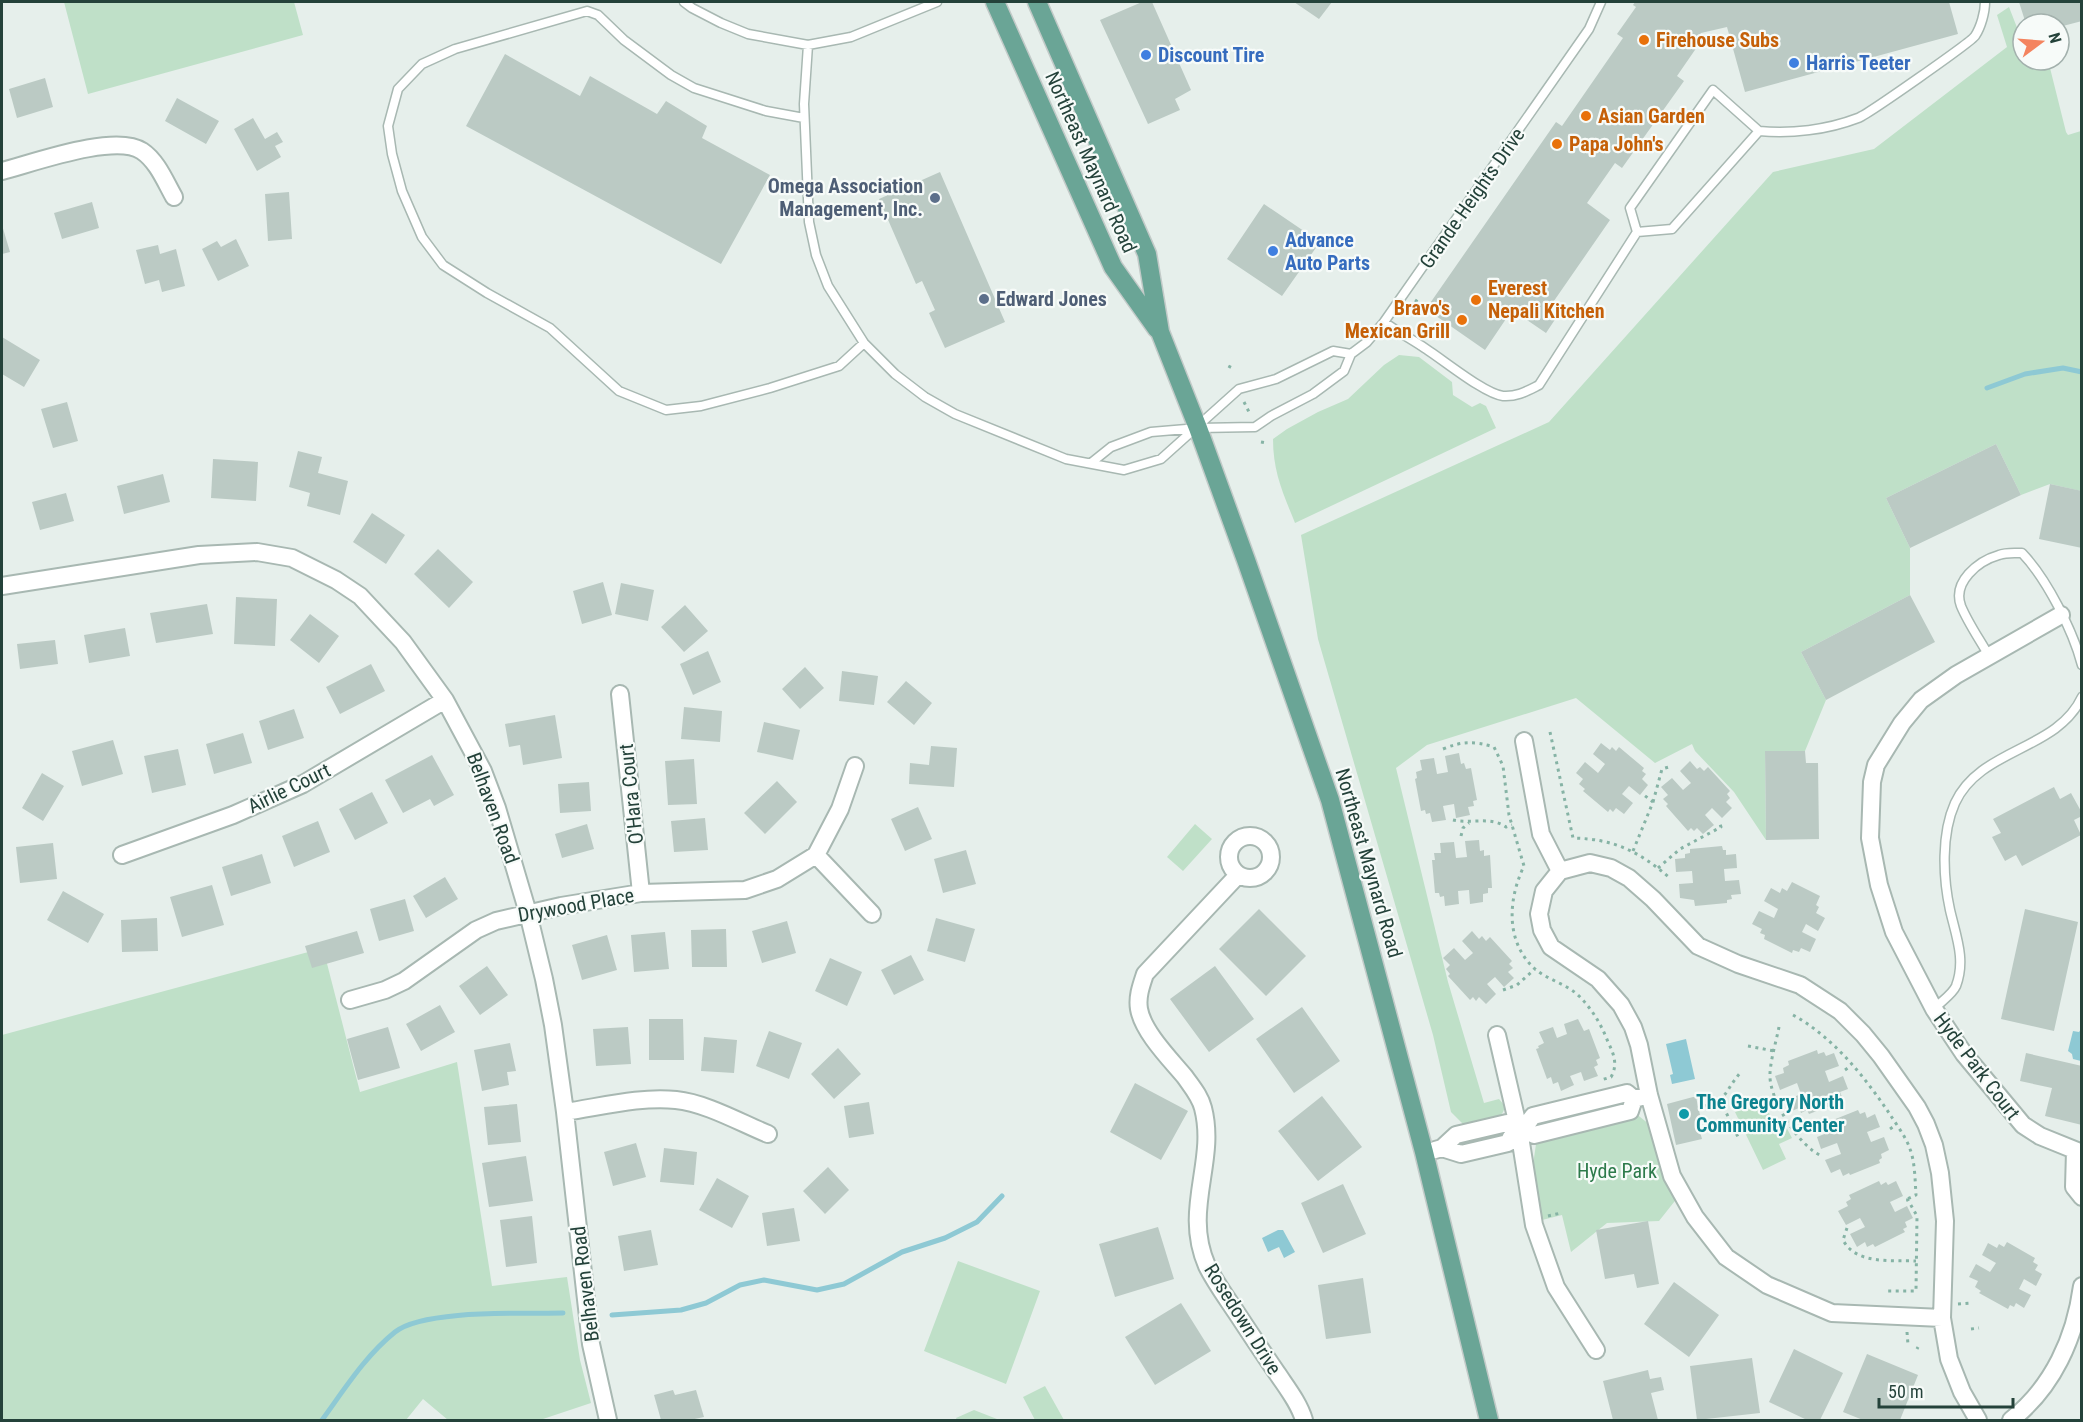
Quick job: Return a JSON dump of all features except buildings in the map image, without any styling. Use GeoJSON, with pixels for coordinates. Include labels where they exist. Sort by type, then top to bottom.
{"type":"FeatureCollection","features":[{"type":"Feature","properties":{"kind":"main road","name":"Northeast Maynard Road"},"geometry":{"type":"LineString","coordinates":[[995,2],[1113,267],[1160,332]]}},
{"type":"Feature","properties":{"kind":"main road","name":"Northeast Maynard Road"},"geometry":{"type":"LineString","coordinates":[[1037,2],[1147,254],[1160,332],[1198,428],[1330,800],[1433,1150],[1489,1420]]}},
{"type":"Feature","properties":{"kind":"street"},"geometry":{"type":"LineString","coordinates":[[2,171],[96,146],[129,146],[141,149],[152,159],[174,197]]}},
{"type":"Feature","properties":{"kind":"street","name":"Belhaven Road"},"geometry":{"type":"LineString","coordinates":[[2,586],[199,555],[257,552],[292,558],[313,567],[360,596],[403,642],[445,700],[483,771],[497,808],[528,913],[549,1002],[565,1112],[591,1344],[608,1420]]}},
{"type":"Feature","properties":{"kind":"street","name":"Hyde Park Court"},"geometry":{"type":"LineString","coordinates":[[2061,615],[1956,675],[1921,700],[1876,765],[1872,782],[1870,838],[1880,885],[1894,932],[1934,1009],[1964,1054],[2023,1125],[2040,1136],[2078,1152]]}},
{"type":"Feature","properties":{"kind":"street","name":"O'Hara Court"},"geometry":{"type":"LineString","coordinates":[[620,694],[641,893]]}},
{"type":"Feature","properties":{"kind":"street","name":"Airlie Court"},"geometry":{"type":"LineString","coordinates":[[122,855],[234,815],[303,784],[445,700]]}},
{"type":"Feature","properties":{"kind":"street"},"geometry":{"type":"LineString","coordinates":[[1524,741],[1541,834],[1560,871]]}},
{"type":"Feature","properties":{"kind":"street"},"geometry":{"type":"LineString","coordinates":[[855,766],[840,809],[816,855],[872,915]]}},
{"type":"Feature","properties":{"kind":"street","name":"Drywood Place"},"geometry":{"type":"LineString","coordinates":[[350,1000],[385,990],[404,981],[476,930],[496,921],[641,893],[745,890],[777,879],[816,855]]}},
{"type":"Feature","properties":{"kind":"street"},"geometry":{"type":"LineString","coordinates":[[1942,1318],[1832,1313],[1767,1285],[1726,1257],[1695,1217],[1672,1176],[1641,1097],[1639,1045],[1621,1005],[1598,979],[1551,947],[1542,930],[1539,914],[1544,891],[1560,871],[1590,863],[1611,868],[1629,878],[1653,899],[1698,946],[1738,964],[1800,985],[1840,1011],[1863,1034],[1917,1107],[1934,1145],[1940,1173],[1945,1221],[1942,1318],[1949,1359],[1962,1392],[1978,1420]]}},
{"type":"Feature","properties":{"kind":"street","name":"Rosedown Drive"},"geometry":{"type":"LineString","coordinates":[[1238,875],[1145,974],[1139,992],[1139,1011],[1148,1031],[1196,1091],[1203,1107],[1206,1150],[1197,1215],[1198,1238],[1207,1265],[1221,1290],[1291,1394],[1304,1420]]}},
{"type":"Feature","properties":{"kind":"street"},"geometry":{"type":"LineString","coordinates":[[1497,1035],[1519,1130],[1534,1225],[1543,1254],[1556,1287],[1596,1350]]}},
{"type":"Feature","properties":{"kind":"street"},"geometry":{"type":"LineString","coordinates":[[1519,1130],[1533,1116],[1627,1093],[1641,1097]]}},
{"type":"Feature","properties":{"kind":"street"},"geometry":{"type":"LineString","coordinates":[[565,1112],[651,1100],[676,1100],[695,1104],[768,1134]]}},
{"type":"Feature","properties":{"kind":"street"},"geometry":{"type":"LineString","coordinates":[[1433,1150],[1456,1135],[1507,1123],[1519,1130]]}},
{"type":"Feature","properties":{"kind":"street"},"geometry":{"type":"LineString","coordinates":[[2078,1152],[2074,1187],[2082,1197]]}},
{"type":"Feature","properties":{"kind":"street"},"geometry":{"type":"LineString","coordinates":[[2011,1420],[2042,1389],[2057,1367],[2080,1309],[2082,1287]]}},
{"type":"Feature","properties":{"kind":"lane"},"geometry":{"type":"LineString","coordinates":[[684,2],[721,23],[748,34],[808,45],[852,37],[937,2]]}},
{"type":"Feature","properties":{"kind":"lane","name":"Grande Heights Drive"},"geometry":{"type":"LineString","coordinates":[[1091,463],[1111,447],[1151,432],[1255,427],[1313,394],[1344,371],[1351,354],[1366,342],[1384,322],[1589,29],[1602,2]]}},
{"type":"Feature","properties":{"kind":"lane"},"geometry":{"type":"LineString","coordinates":[[1384,322],[1402,336],[1418,343],[1444,360],[1484,390],[1502,396],[1518,395],[1539,385],[1637,232],[1630,208],[1713,90],[1759,131],[1781,133],[1816,129],[1860,118],[1974,38],[1985,11],[1985,2]]}},
{"type":"Feature","properties":{"kind":"lane"},"geometry":{"type":"LineString","coordinates":[[804,118],[766,111],[694,88],[671,75],[624,40],[598,15],[587,11],[455,49],[422,64],[398,89],[388,126],[392,154],[402,191],[422,237],[442,265],[550,328],[619,391],[666,410],[700,406],[770,388],[839,366],[864,343]]}},
{"type":"Feature","properties":{"kind":"lane"},"geometry":{"type":"LineString","coordinates":[[808,45],[804,118],[809,222],[828,286],[864,343],[895,374],[926,397],[955,414],[1066,459],[1124,470],[1161,459],[1239,389],[1276,379],[1333,351],[1351,354]]}},
{"type":"Feature","properties":{"kind":"lane"},"geometry":{"type":"LineString","coordinates":[[1637,232],[1672,229],[1759,131]]}},
{"type":"Feature","properties":{"kind":"lane"},"geometry":{"type":"LineString","coordinates":[[1989,656],[1961,606],[1959,594],[1961,583],[1979,564],[1999,554],[2022,553],[2036,567],[2076,645],[2082,665]]}},
{"type":"Feature","properties":{"kind":"lane"},"geometry":{"type":"LineString","coordinates":[[1934,1009],[1955,989],[1961,957],[1946,888],[1945,869],[1945,849],[1955,802],[1977,774],[2051,732],[2069,717],[2082,697]]}},
{"type":"Feature","properties":{"kind":"path"},"geometry":{"type":"LineString","coordinates":[[1413,299],[1422,305]]}},
{"type":"Feature","properties":{"kind":"path"},"geometry":{"type":"LineString","coordinates":[[1229,368],[1232,362]]}},
{"type":"Feature","properties":{"kind":"path"},"geometry":{"type":"LineString","coordinates":[[1244,401],[1250,414]]}},
{"type":"Feature","properties":{"kind":"path"},"geometry":{"type":"LineString","coordinates":[[1261,442],[1266,443]]}},
{"type":"Feature","properties":{"kind":"path"},"geometry":{"type":"LineString","coordinates":[[1550,732],[1573,838],[1606,840],[1633,851],[1671,879]]}},
{"type":"Feature","properties":{"kind":"path"},"geometry":{"type":"LineString","coordinates":[[1633,851],[1653,802],[1662,769],[1672,766]]}},
{"type":"Feature","properties":{"kind":"path"},"geometry":{"type":"LineString","coordinates":[[1644,795],[1653,802]]}},
{"type":"Feature","properties":{"kind":"path"},"geometry":{"type":"LineString","coordinates":[[1453,820],[1499,822],[1506,827],[1512,825]]}},
{"type":"Feature","properties":{"kind":"path"},"geometry":{"type":"LineString","coordinates":[[1658,868],[1680,849],[1721,827],[1719,820]]}},
{"type":"Feature","properties":{"kind":"path"},"geometry":{"type":"LineString","coordinates":[[1461,836],[1463,828],[1470,822]]}},
{"type":"Feature","properties":{"kind":"path"},"geometry":{"type":"LineString","coordinates":[[1503,990],[1517,985],[1535,969]]}},
{"type":"Feature","properties":{"kind":"path"},"geometry":{"type":"LineString","coordinates":[[1793,1015],[1824,1036],[1846,1057],[1879,1099],[1910,1149],[1916,1195],[1905,1200],[1913,1206],[1917,1216],[1916,1291],[1884,1291]]}},
{"type":"Feature","properties":{"kind":"path"},"geometry":{"type":"LineString","coordinates":[[1779,1027],[1769,1075],[1775,1098],[1784,1116],[1800,1138],[1812,1152],[1822,1156]]}},
{"type":"Feature","properties":{"kind":"path"},"geometry":{"type":"LineString","coordinates":[[1748,1046],[1774,1051]]}},
{"type":"Feature","properties":{"kind":"path"},"geometry":{"type":"LineString","coordinates":[[1698,1108],[1720,1100],[1742,1071]]}},
{"type":"Feature","properties":{"kind":"path"},"geometry":{"type":"LineString","coordinates":[[1775,1098],[1780,1096]]}},
{"type":"Feature","properties":{"kind":"path"},"geometry":{"type":"LineString","coordinates":[[1720,1100],[1737,1137]]}},
{"type":"Feature","properties":{"kind":"path"},"geometry":{"type":"LineString","coordinates":[[1847,1228],[1843,1240],[1846,1246],[1859,1256],[1887,1261],[1916,1261]]}},
{"type":"Feature","properties":{"kind":"path"},"geometry":{"type":"LineString","coordinates":[[1971,1329],[1979,1328]]}},
{"type":"Feature","properties":{"kind":"green space"},"geometry":{"type":"Polygon","coordinates":[[[64,2],[294,2],[303,35],[88,94],[64,2]]]}},
{"type":"Feature","properties":{"kind":"green space"},"geometry":{"type":"Polygon","coordinates":[[[2009,7],[2011,12],[2011,72],[2051,72],[2066,132],[2068,135],[2081,131],[2081,491],[2050,484],[2021,495],[1996,444],[1886,498],[1910,548],[1910,595],[1801,652],[1826,700],[1805,751],[1765,751],[1766,840],[1734,792],[1695,751],[1692,744],[1655,763],[1576,698],[1427,745],[1396,768],[1448,982],[1484,1103],[1499,1099],[1505,1106],[1500,1116],[1495,1119],[1464,1125],[1451,1112],[1433,1035],[1318,639],[1301,535],[1549,422],[1773,172],[1874,149],[2007,47],[1997,15],[2009,7]]]}},
{"type":"Feature","properties":{"kind":"green space"},"geometry":{"type":"Polygon","coordinates":[[[1399,355],[1419,357],[1452,382],[1453,395],[1472,407],[1480,403],[1486,406],[1496,428],[1295,523],[1277,472],[1273,439],[1318,412],[1348,399],[1384,365],[1399,355]]]}},
{"type":"Feature","properties":{"kind":"green space"},"geometry":{"type":"Polygon","coordinates":[[[1195,824],[1212,839],[1183,871],[1167,857],[1195,824]]]}},
{"type":"Feature","properties":{"kind":"green space"},"geometry":{"type":"Polygon","coordinates":[[[323,948],[360,1092],[457,1062],[492,1286],[567,1277],[580,1360],[591,1403],[540,1420],[448,1420],[423,1399],[406,1420],[2,1420],[2,1035],[323,948]]]}},
{"type":"Feature","properties":{"kind":"green space"},"geometry":{"type":"Polygon","coordinates":[[[1762,1099],[1774,1123],[1782,1119],[1792,1138],[1779,1144],[1786,1159],[1763,1170],[1735,1112],[1762,1099]]]}},
{"type":"Feature","properties":{"kind":"green space","name":"Hyde Park"},"geometry":{"type":"Polygon","coordinates":[[[1635,1113],[1654,1128],[1678,1197],[1659,1221],[1607,1223],[1571,1252],[1562,1215],[1538,1221],[1533,1165],[1537,1137],[1635,1113]]]}},
{"type":"Feature","properties":{"kind":"green space"},"geometry":{"type":"Polygon","coordinates":[[[958,1261],[1040,1291],[1006,1384],[924,1351],[958,1261]]]}},
{"type":"Feature","properties":{"kind":"green space"},"geometry":{"type":"Polygon","coordinates":[[[1045,1386],[1064,1420],[1035,1420],[1023,1397],[1045,1386]]]}},
{"type":"Feature","properties":{"kind":"green space"},"geometry":{"type":"Polygon","coordinates":[[[974,1410],[998,1420],[957,1420],[956,1418],[974,1410]]]}},
{"type":"Feature","properties":{"kind":"water"},"geometry":{"type":"Polygon","coordinates":[[[2081,1029],[2081,1061],[2073,1059],[2072,1054],[2068,1051],[2073,1031],[2079,1032],[2081,1029]]]}},
{"type":"Feature","properties":{"kind":"water"},"geometry":{"type":"Polygon","coordinates":[[[1686,1039],[1695,1079],[1672,1084],[1670,1075],[1673,1074],[1666,1044],[1686,1039]]]}},
{"type":"Feature","properties":{"kind":"water"},"geometry":{"type":"Polygon","coordinates":[[[1283,1230],[1295,1252],[1284,1258],[1279,1247],[1268,1252],[1262,1238],[1283,1230]]]}},
{"type":"Feature","properties":{"kind":"waterway"},"geometry":{"type":"LineString","coordinates":[[1987,388],[2025,374],[2063,368],[2082,372]]}},
{"type":"Feature","properties":{"kind":"waterway"},"geometry":{"type":"LineString","coordinates":[[612,1315],[681,1310],[706,1303],[740,1285],[764,1280],[817,1290],[844,1284],[902,1252],[945,1238],[977,1222],[1002,1196]]}},
{"type":"Feature","properties":{"kind":"waterway"},"geometry":{"type":"LineString","coordinates":[[322,1420],[355,1374],[384,1341],[409,1325],[428,1319],[475,1314],[563,1313]]}},
{"type":"Feature","properties":{"kind":"place","name":"Firehouse Subs"},"geometry":{"type":"Point","coordinates":[1644,40]}},
{"type":"Feature","properties":{"kind":"place","name":"Discount Tire"},"geometry":{"type":"Point","coordinates":[1146,55]}},
{"type":"Feature","properties":{"kind":"place","name":"Harris Teeter"},"geometry":{"type":"Point","coordinates":[1794,63]}},
{"type":"Feature","properties":{"kind":"place","name":"Asian Garden"},"geometry":{"type":"Point","coordinates":[1586,116]}},
{"type":"Feature","properties":{"kind":"place","name":"Papa John's"},"geometry":{"type":"Point","coordinates":[1557,144]}},
{"type":"Feature","properties":{"kind":"place","name":"Omega Association Management, Inc."},"geometry":{"type":"Point","coordinates":[935,198]}},
{"type":"Feature","properties":{"kind":"place","name":"Advance Auto Parts"},"geometry":{"type":"Point","coordinates":[1273,251]}},
{"type":"Feature","properties":{"kind":"place","name":"Edward Jones"},"geometry":{"type":"Point","coordinates":[984,299]}},
{"type":"Feature","properties":{"kind":"place","name":"Everest Nepali Kitchen"},"geometry":{"type":"Point","coordinates":[1476,300]}},
{"type":"Feature","properties":{"kind":"place","name":"Bravo's Mexican Grill"},"geometry":{"type":"Point","coordinates":[1462,320]}},
{"type":"Feature","properties":{"kind":"place","name":"The Gregory North Community Center"},"geometry":{"type":"Point","coordinates":[1684,1114]}}]}
